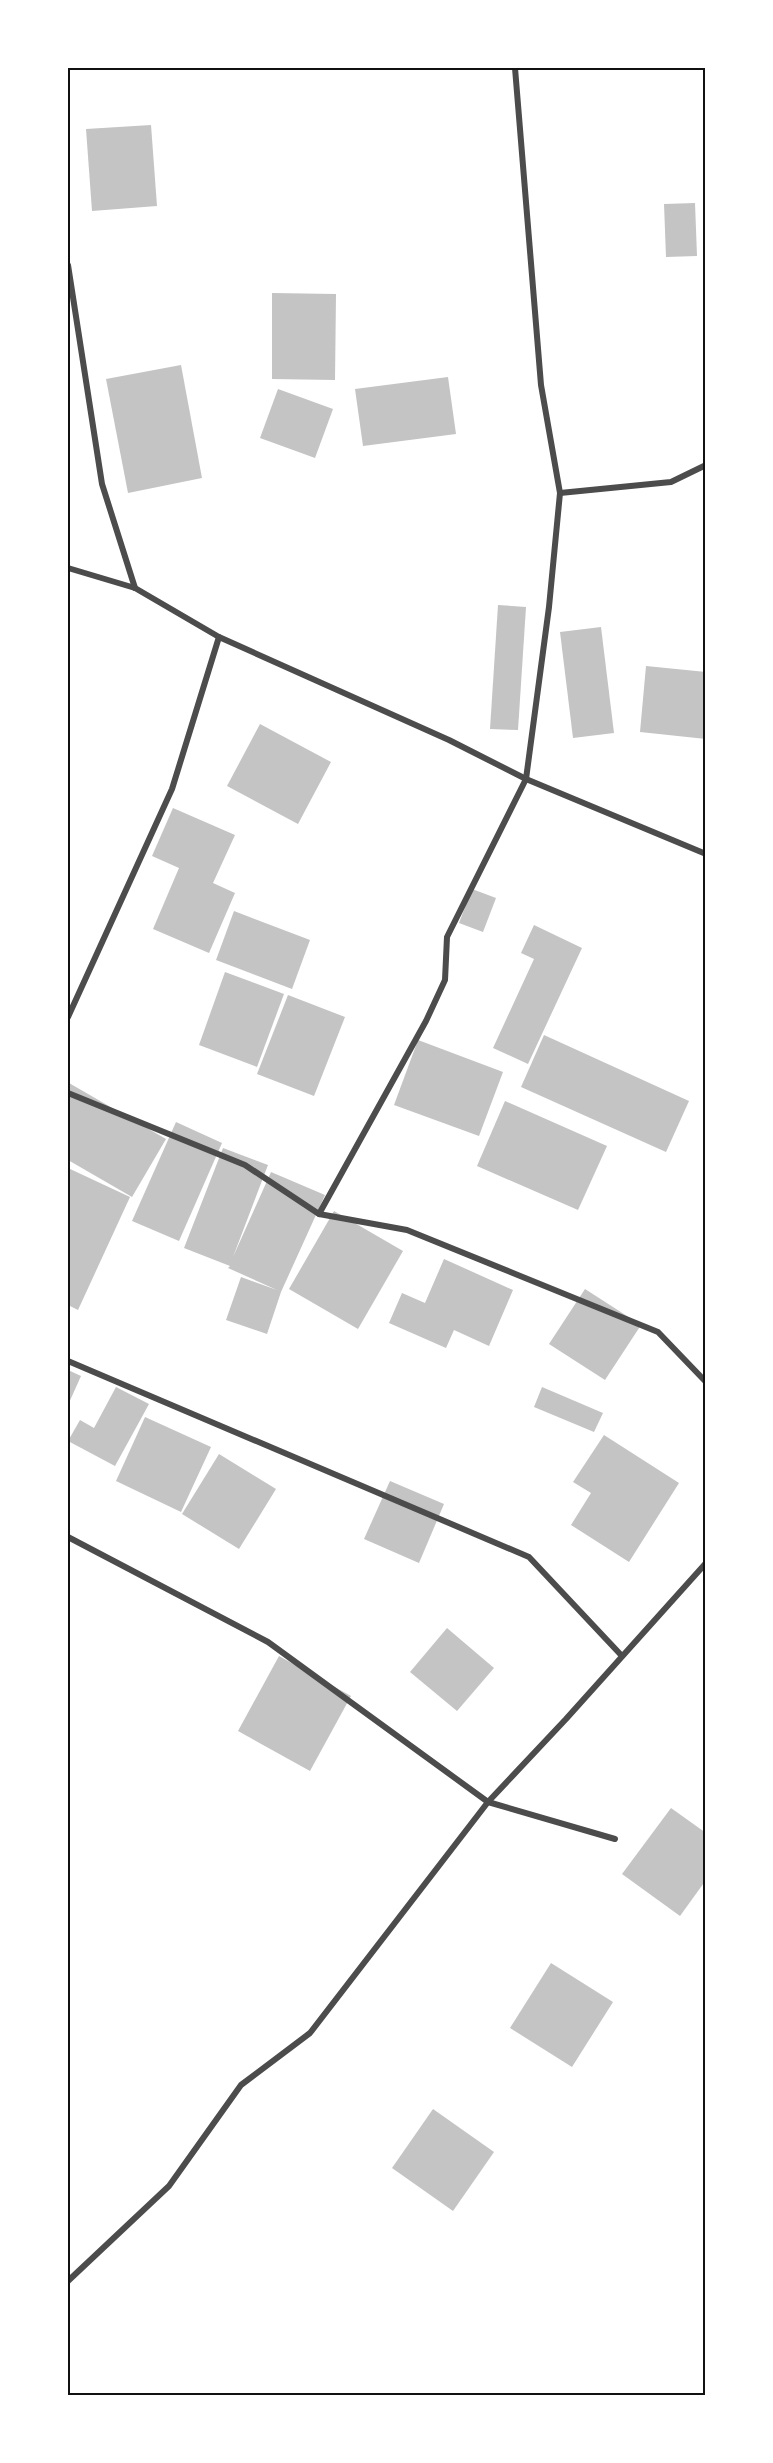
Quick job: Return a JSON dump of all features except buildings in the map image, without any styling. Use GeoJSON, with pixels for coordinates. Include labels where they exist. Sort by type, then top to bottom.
{"type":"FeatureCollection","features":[{"type":"Feature","properties":{"kind":"street"},"geometry":{"type":"LineString","coordinates":[[319,1214],[426,1021],[445,980],[447,937],[526,779],[549,607],[560,494],[541,385],[515,68]]}},
{"type":"Feature","properties":{"kind":"street"},"geometry":{"type":"LineString","coordinates":[[68,265],[102,484],[135,588]]}},
{"type":"Feature","properties":{"kind":"street"},"geometry":{"type":"LineString","coordinates":[[560,494],[671,482],[705,465]]}},
{"type":"Feature","properties":{"kind":"street"},"geometry":{"type":"LineString","coordinates":[[68,568],[135,588],[219,637],[449,740],[526,779],[705,854]]}},
{"type":"Feature","properties":{"kind":"street"},"geometry":{"type":"LineString","coordinates":[[68,1017],[172,789],[219,637]]}},
{"type":"Feature","properties":{"kind":"street"},"geometry":{"type":"LineString","coordinates":[[68,1093],[245,1165],[319,1214],[407,1230],[658,1332],[705,1382]]}},
{"type":"Feature","properties":{"kind":"street"},"geometry":{"type":"LineString","coordinates":[[68,1361],[529,1557],[622,1656]]}},
{"type":"Feature","properties":{"kind":"street"},"geometry":{"type":"LineString","coordinates":[[68,1537],[267,1642],[488,1802],[615,1839]]}},
{"type":"Feature","properties":{"kind":"street"},"geometry":{"type":"LineString","coordinates":[[68,2281],[169,2186],[241,2085],[310,2033],[488,1802],[705,1563]]}}]}
